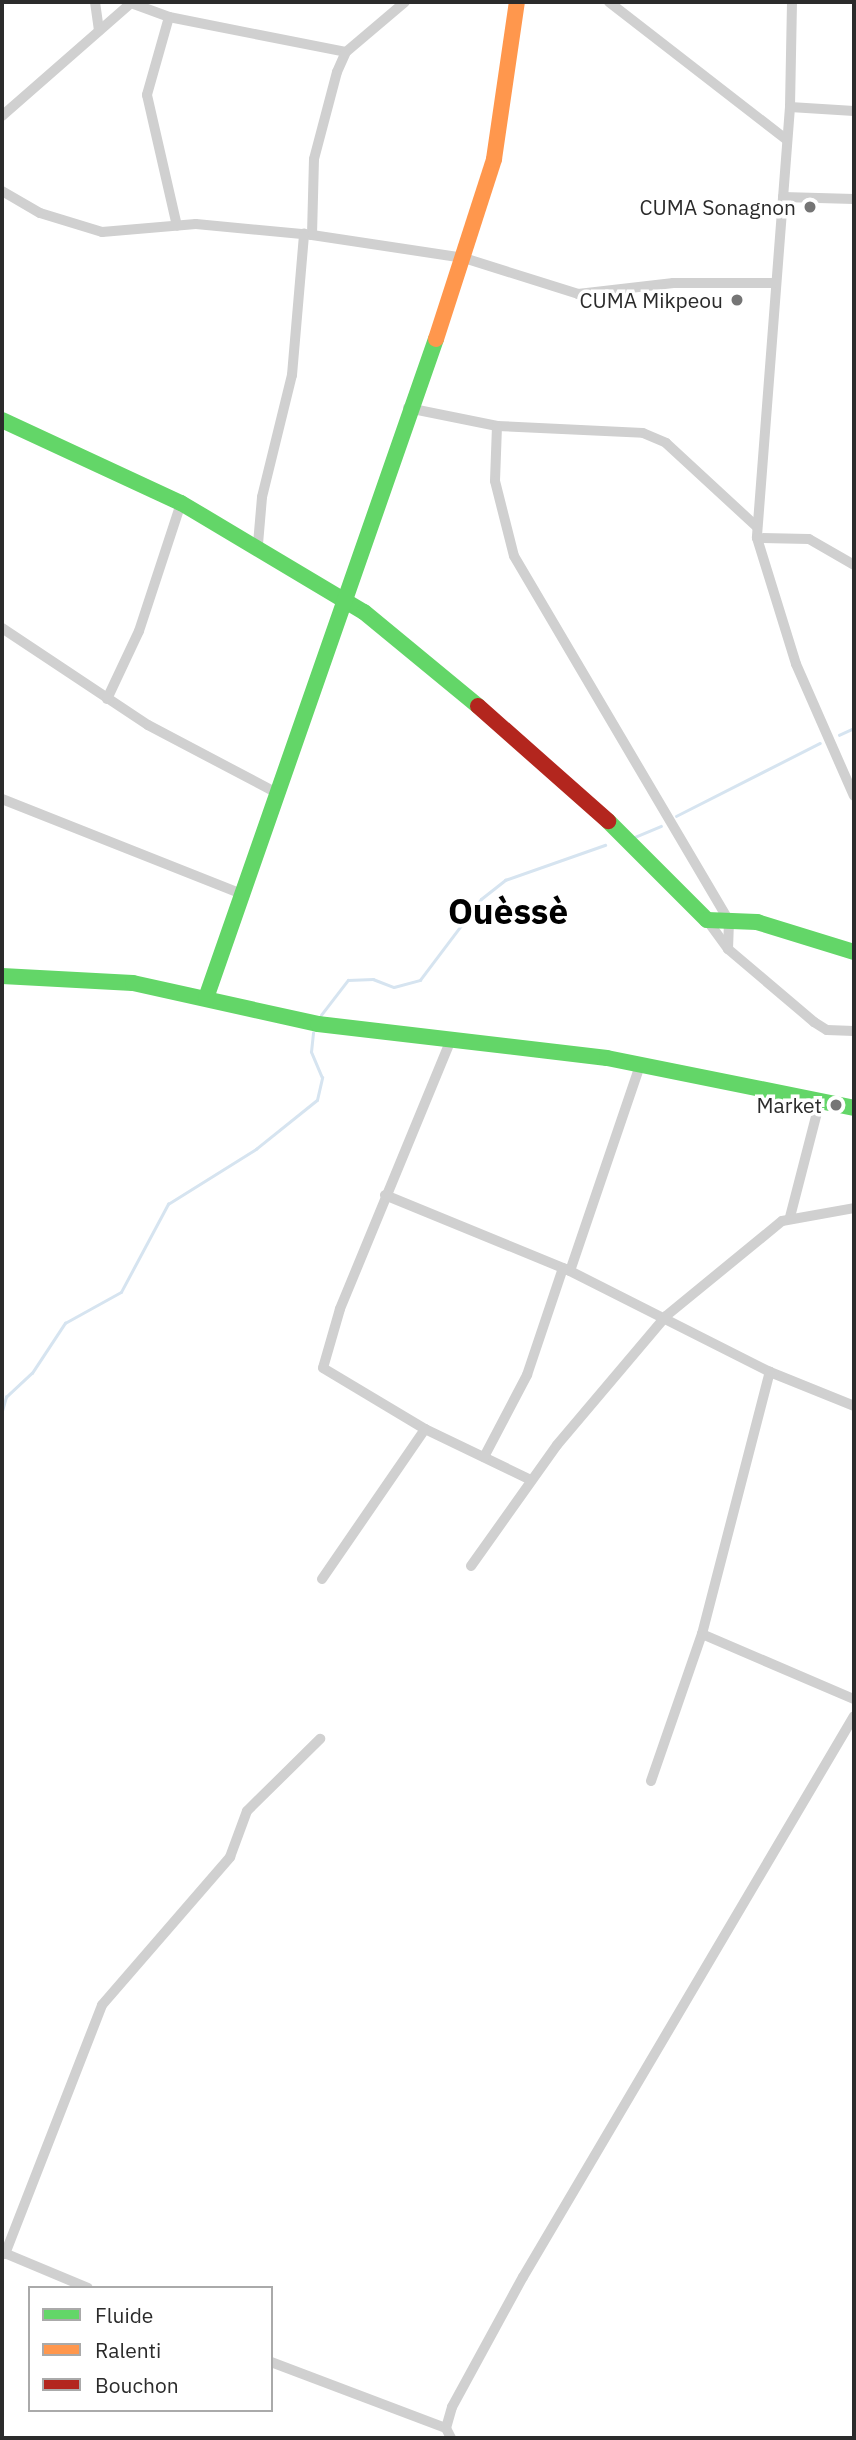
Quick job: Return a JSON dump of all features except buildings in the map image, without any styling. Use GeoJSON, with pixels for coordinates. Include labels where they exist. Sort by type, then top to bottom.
{"type":"FeatureCollection","features":[{"type":"Feature","properties":{"kind":"street"},"geometry":{"type":"LineString","coordinates":[[95,2],[99,32]]}},
{"type":"Feature","properties":{"kind":"street"},"geometry":{"type":"LineString","coordinates":[[258,544],[262,498],[292,375],[318,140],[346,52],[405,2]]}},
{"type":"Feature","properties":{"kind":"street"},"geometry":{"type":"LineString","coordinates":[[206,998],[245,895],[408,408],[464,258],[494,159],[517,2]]}},
{"type":"Feature","properties":{"kind":"street"},"geometry":{"type":"LineString","coordinates":[[609,2],[787,140]]}},
{"type":"Feature","properties":{"kind":"street"},"geometry":{"type":"LineString","coordinates":[[792,2],[790,107],[783,197],[772,283],[757,533],[796,664],[854,796]]}},
{"type":"Feature","properties":{"kind":"street"},"geometry":{"type":"LineString","coordinates":[[2,116],[132,3],[169,17],[346,52]]}},
{"type":"Feature","properties":{"kind":"street"},"geometry":{"type":"LineString","coordinates":[[169,17],[147,95],[177,226]]}},
{"type":"Feature","properties":{"kind":"street"},"geometry":{"type":"LineString","coordinates":[[790,107],[854,111]]}},
{"type":"Feature","properties":{"kind":"street"},"geometry":{"type":"LineString","coordinates":[[4,196],[40,214],[102,232],[177,226],[308,234],[464,258],[578,294],[673,283],[772,283]]}},
{"type":"Feature","properties":{"kind":"street"},"geometry":{"type":"LineString","coordinates":[[783,197],[854,199]]}},
{"type":"Feature","properties":{"kind":"street"},"geometry":{"type":"LineString","coordinates":[[408,408],[498,426],[650,435],[757,533],[810,539],[854,565]]}},
{"type":"Feature","properties":{"kind":"street"},"geometry":{"type":"LineString","coordinates":[[2,420],[181,503],[258,544],[343,597],[569,782],[707,920],[728,949],[827,1030],[854,1031]]}},
{"type":"Feature","properties":{"kind":"street"},"geometry":{"type":"LineString","coordinates":[[498,426],[495,481],[514,556],[729,921],[728,949]]}},
{"type":"Feature","properties":{"kind":"street"},"geometry":{"type":"LineString","coordinates":[[107,699],[139,631],[181,503]]}},
{"type":"Feature","properties":{"kind":"street"},"geometry":{"type":"LineString","coordinates":[[2,628],[107,699],[277,793]]}},
{"type":"Feature","properties":{"kind":"street"},"geometry":{"type":"LineString","coordinates":[[2,799],[245,895]]}},
{"type":"Feature","properties":{"kind":"street"},"geometry":{"type":"LineString","coordinates":[[707,920],[757,922],[854,952]]}},
{"type":"Feature","properties":{"kind":"street"},"geometry":{"type":"LineString","coordinates":[[2,976],[133,984],[318,1024],[640,1065],[854,1108]]}},
{"type":"Feature","properties":{"kind":"street"},"geometry":{"type":"LineString","coordinates":[[450,1042],[385,1195],[323,1367],[425,1429],[531,1479]]}},
{"type":"Feature","properties":{"kind":"street"},"geometry":{"type":"LineString","coordinates":[[484,1457],[527,1375],[640,1065]]}},
{"type":"Feature","properties":{"kind":"street"},"geometry":{"type":"LineString","coordinates":[[790,1217],[820,1101]]}},
{"type":"Feature","properties":{"kind":"street"},"geometry":{"type":"LineString","coordinates":[[385,1195],[567,1269],[666,1316],[770,1373],[854,1406]]}},
{"type":"Feature","properties":{"kind":"street"},"geometry":{"type":"LineString","coordinates":[[471,1566],[531,1479],[666,1316],[790,1217],[854,1208]]}},
{"type":"Feature","properties":{"kind":"street"},"geometry":{"type":"LineString","coordinates":[[650,1781],[702,1634],[770,1373]]}},
{"type":"Feature","properties":{"kind":"street"},"geometry":{"type":"LineString","coordinates":[[321,1579],[425,1429]]}},
{"type":"Feature","properties":{"kind":"street"},"geometry":{"type":"LineString","coordinates":[[702,1634],[854,1699]]}},
{"type":"Feature","properties":{"kind":"street"},"geometry":{"type":"LineString","coordinates":[[273,2363],[448,2433],[523,2277],[854,1716]]}},
{"type":"Feature","properties":{"kind":"street"},"geometry":{"type":"LineString","coordinates":[[83,2286],[3,2253],[102,2005],[230,1857],[247,1811],[320,1739]]}},
{"type":"Feature","properties":{"kind":"waterway"},"geometry":{"type":"LineString","coordinates":[[839,735],[854,728]]}},
{"type":"Feature","properties":{"kind":"waterway"},"geometry":{"type":"LineString","coordinates":[[676,816],[820,743]]}},
{"type":"Feature","properties":{"kind":"waterway"},"geometry":{"type":"LineString","coordinates":[[635,837],[661,826]]}},
{"type":"Feature","properties":{"kind":"waterway"},"geometry":{"type":"LineString","coordinates":[[321,1015],[348,980],[373,979],[394,987],[420,980],[481,899],[505,880],[605,845]]}},
{"type":"Feature","properties":{"kind":"waterway"},"geometry":{"type":"LineString","coordinates":[[2,1411],[6,1397],[32,1373],[65,1323],[121,1292],[168,1204],[256,1149],[317,1100],[322,1078],[311,1052],[313,1033]]}},
{"type":"Feature","properties":{"kind":"traffic: fast"},"geometry":{"type":"LineString","coordinates":[[206,998],[436,339]]}},
{"type":"Feature","properties":{"kind":"traffic: fast"},"geometry":{"type":"LineString","coordinates":[[2,420],[181,503],[364,612],[478,706]]}},
{"type":"Feature","properties":{"kind":"traffic: fast"},"geometry":{"type":"LineString","coordinates":[[608,821],[707,920],[757,922],[854,952]]}},
{"type":"Feature","properties":{"kind":"traffic: fast"},"geometry":{"type":"LineString","coordinates":[[2,976],[133,983],[318,1024],[607,1058],[854,1108]]}},
{"type":"Feature","properties":{"kind":"traffic: slow"},"geometry":{"type":"LineString","coordinates":[[436,339],[494,159],[517,2]]}},
{"type":"Feature","properties":{"kind":"traffic: jam"},"geometry":{"type":"LineString","coordinates":[[478,706],[608,821]]}},
{"type":"Feature","properties":{"kind":"place","name":"CUMA Sonagnon"},"geometry":{"type":"Point","coordinates":[810,207]}},
{"type":"Feature","properties":{"kind":"place","name":"CUMA Mikpeou"},"geometry":{"type":"Point","coordinates":[737,300]}},
{"type":"Feature","properties":{"kind":"place","name":"Market"},"geometry":{"type":"Point","coordinates":[836,1105]}},
{"type":"Feature","properties":{"kind":"district","name":"Ouèssè"},"geometry":{"type":"Point","coordinates":[508,911]}}]}
